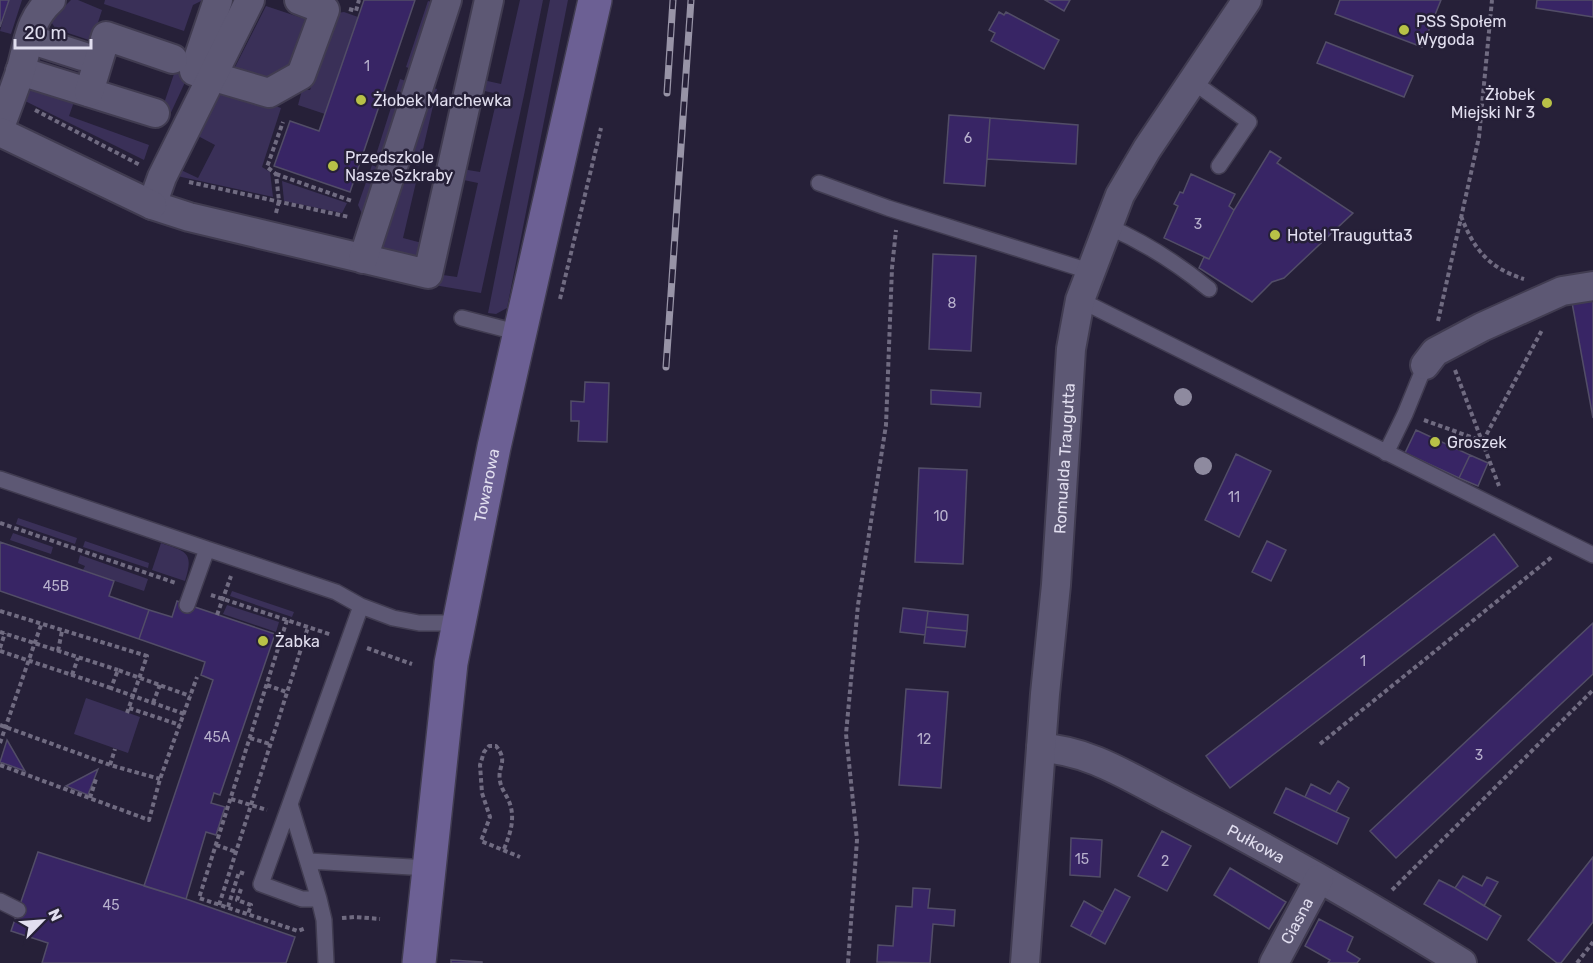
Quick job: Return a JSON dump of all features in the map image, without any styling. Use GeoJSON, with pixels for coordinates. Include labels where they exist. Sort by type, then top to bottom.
{"type":"FeatureCollection","features":[{"type":"Feature","properties":{"kind":"main road","name":"Towarowa"},"geometry":{"type":"LineString","coordinates":[[419,963],[451,663],[458,623],[494,447],[593,5]]}},
{"type":"Feature","properties":{"kind":"street"},"geometry":{"type":"LineString","coordinates":[[51,0],[36,15],[0,130],[152,205],[189,217],[428,274],[489,0]]}},
{"type":"Feature","properties":{"kind":"street"},"geometry":{"type":"LineString","coordinates":[[218,0],[194,71],[269,93],[302,75],[325,10],[299,0]]}},
{"type":"Feature","properties":{"kind":"street"},"geometry":{"type":"LineString","coordinates":[[152,205],[162,177],[250,0]]}},
{"type":"Feature","properties":{"kind":"street"},"geometry":{"type":"LineString","coordinates":[[363,258],[447,0]]}},
{"type":"Feature","properties":{"kind":"street","name":"Romualda Traugutta"},"geometry":{"type":"LineString","coordinates":[[1025,963],[1057,573],[1071,349],[1080,300],[1089,271],[1120,195],[1147,149],[1247,0]]}},
{"type":"Feature","properties":{"kind":"street"},"geometry":{"type":"LineString","coordinates":[[89,92],[106,36],[173,59]]}},
{"type":"Feature","properties":{"kind":"street"},"geometry":{"type":"LineString","coordinates":[[29,39],[82,56]]}},
{"type":"Feature","properties":{"kind":"street"},"geometry":{"type":"LineString","coordinates":[[20,71],[155,113]]}},
{"type":"Feature","properties":{"kind":"street"},"geometry":{"type":"LineString","coordinates":[[1425,365],[1435,352],[1442,334],[1562,291],[1593,286]]}},
{"type":"Feature","properties":{"kind":"street","name":"Pułkowa"},"geometry":{"type":"LineString","coordinates":[[1041,748],[1059,749],[1088,756],[1219,823],[1393,920],[1462,963]]}},
{"type":"Feature","properties":{"kind":"street","name":"Ciasna"},"geometry":{"type":"LineString","coordinates":[[1274,963],[1319,879]]}},
{"type":"Feature","properties":{"kind":"lane"},"geometry":{"type":"LineString","coordinates":[[1192,81],[1249,122],[1219,166]]}},
{"type":"Feature","properties":{"kind":"lane"},"geometry":{"type":"LineString","coordinates":[[819,183],[898,211],[1089,271]]}},
{"type":"Feature","properties":{"kind":"lane"},"geometry":{"type":"LineString","coordinates":[[1107,226],[1130,236],[1181,266],[1209,289]]}},
{"type":"Feature","properties":{"kind":"lane"},"geometry":{"type":"LineString","coordinates":[[1080,300],[1593,555]]}},
{"type":"Feature","properties":{"kind":"lane"},"geometry":{"type":"LineString","coordinates":[[462,318],[520,333]]}},
{"type":"Feature","properties":{"kind":"lane"},"geometry":{"type":"LineString","coordinates":[[1386,453],[1425,365]]}},
{"type":"Feature","properties":{"kind":"lane"},"geometry":{"type":"LineString","coordinates":[[0,479],[336,592],[361,606],[402,620],[458,623]]}},
{"type":"Feature","properties":{"kind":"lane"},"geometry":{"type":"LineString","coordinates":[[187,605],[207,549]]}},
{"type":"Feature","properties":{"kind":"lane"},"geometry":{"type":"LineString","coordinates":[[319,899],[302,899],[261,884],[361,606]]}},
{"type":"Feature","properties":{"kind":"lane"},"geometry":{"type":"LineString","coordinates":[[288,809],[309,861],[319,899],[326,963]]}},
{"type":"Feature","properties":{"kind":"lane"},"geometry":{"type":"LineString","coordinates":[[309,861],[428,868]]}},
{"type":"Feature","properties":{"kind":"lane"},"geometry":{"type":"LineString","coordinates":[[0,901],[18,910]]}},
{"type":"Feature","properties":{"kind":"path"},"geometry":{"type":"LineString","coordinates":[[1492,0],[1479,137],[1440,311],[1442,334],[1508,513]]}},
{"type":"Feature","properties":{"kind":"path"},"geometry":{"type":"LineString","coordinates":[[283,122],[267,167],[276,174],[352,201]]}},
{"type":"Feature","properties":{"kind":"path"},"geometry":{"type":"LineString","coordinates":[[558,309],[601,128]]}},
{"type":"Feature","properties":{"kind":"path"},"geometry":{"type":"LineString","coordinates":[[269,237],[279,201],[276,174]]}},
{"type":"Feature","properties":{"kind":"path"},"geometry":{"type":"LineString","coordinates":[[848,963],[857,840],[846,734],[858,605],[886,425],[892,268],[898,211]]}},
{"type":"Feature","properties":{"kind":"path"},"geometry":{"type":"LineString","coordinates":[[1440,311],[1442,334]]}},
{"type":"Feature","properties":{"kind":"path"},"geometry":{"type":"LineString","coordinates":[[1405,414],[1483,441]]}},
{"type":"Feature","properties":{"kind":"path"},"geometry":{"type":"LineString","coordinates":[[1320,744],[1569,544]]}},
{"type":"Feature","properties":{"kind":"path"},"geometry":{"type":"LineString","coordinates":[[217,615],[237,558]]}},
{"type":"Feature","properties":{"kind":"path"},"geometry":{"type":"LineString","coordinates":[[0,611],[147,656],[127,713]]}},
{"type":"Feature","properties":{"kind":"path"},"geometry":{"type":"LineString","coordinates":[[241,912],[199,898],[287,621]]}},
{"type":"Feature","properties":{"kind":"path"},"geometry":{"type":"LineString","coordinates":[[0,743],[41,625]]}},
{"type":"Feature","properties":{"kind":"path"},"geometry":{"type":"LineString","coordinates":[[219,905],[308,627]]}},
{"type":"Feature","properties":{"kind":"path"},"geometry":{"type":"LineString","coordinates":[[58,651],[63,631]]}},
{"type":"Feature","properties":{"kind":"path"},"geometry":{"type":"LineString","coordinates":[[184,714],[0,649],[2,633],[190,696]]}},
{"type":"Feature","properties":{"kind":"path"},"geometry":{"type":"LineString","coordinates":[[72,675],[78,658]]}},
{"type":"Feature","properties":{"kind":"path"},"geometry":{"type":"LineString","coordinates":[[111,688],[118,670]]}},
{"type":"Feature","properties":{"kind":"path"},"geometry":{"type":"LineString","coordinates":[[0,765],[149,820],[159,779],[197,677]]}},
{"type":"Feature","properties":{"kind":"path"},"geometry":{"type":"LineString","coordinates":[[153,703],[160,685]]}},
{"type":"Feature","properties":{"kind":"path"},"geometry":{"type":"LineString","coordinates":[[267,685],[286,692]]}},
{"type":"Feature","properties":{"kind":"path"},"geometry":{"type":"LineString","coordinates":[[1392,890],[1593,690]]}},
{"type":"Feature","properties":{"kind":"path"},"geometry":{"type":"LineString","coordinates":[[129,708],[180,725]]}},
{"type":"Feature","properties":{"kind":"path"},"geometry":{"type":"LineString","coordinates":[[0,725],[110,765],[159,779]]}},
{"type":"Feature","properties":{"kind":"path"},"geometry":{"type":"LineString","coordinates":[[250,738],[270,744]]}},
{"type":"Feature","properties":{"kind":"path"},"geometry":{"type":"LineString","coordinates":[[504,849],[512,822],[512,811],[499,778],[503,763],[502,753],[496,746],[489,746],[484,752],[480,765],[482,793],[490,817],[481,841],[520,857]]}},
{"type":"Feature","properties":{"kind":"path"},"geometry":{"type":"LineString","coordinates":[[110,765],[115,749]]}},
{"type":"Feature","properties":{"kind":"path"},"geometry":{"type":"LineString","coordinates":[[90,798],[96,779]]}},
{"type":"Feature","properties":{"kind":"path"},"geometry":{"type":"LineString","coordinates":[[231,799],[250,805],[288,809]]}},
{"type":"Feature","properties":{"kind":"path"},"geometry":{"type":"LineString","coordinates":[[216,845],[236,852]]}},
{"type":"Feature","properties":{"kind":"path"},"geometry":{"type":"LineString","coordinates":[[228,908],[239,872],[246,874],[237,900],[250,905],[248,914]]}},
{"type":"Feature","properties":{"kind":"path"},"geometry":{"type":"LineString","coordinates":[[1577,963],[1593,942]]}},
{"type":"Feature","properties":{"kind":"shaded area"},"geometry":{"type":"Polygon","coordinates":[[[9,0],[22,0],[11,34],[0,31],[9,0]]]}},
{"type":"Feature","properties":{"kind":"shaded area"},"geometry":{"type":"Polygon","coordinates":[[[71,0],[78,0],[102,10],[92,41],[56,29],[51,22],[71,0]]]}},
{"type":"Feature","properties":{"kind":"shaded area"},"geometry":{"type":"Polygon","coordinates":[[[105,0],[203,0],[193,5],[184,31],[104,4],[105,0]]]}},
{"type":"Feature","properties":{"kind":"shaded area"},"geometry":{"type":"Polygon","coordinates":[[[520,0],[543,0],[481,293],[434,285],[436,274],[457,277],[478,183],[459,179],[462,169],[480,172],[498,94],[480,90],[483,80],[501,84],[520,0]]]}},
{"type":"Feature","properties":{"kind":"shaded area"},"geometry":{"type":"Polygon","coordinates":[[[550,0],[568,0],[507,308],[496,314],[488,313],[550,0]]]}},
{"type":"Feature","properties":{"kind":"shaded area"},"geometry":{"type":"Polygon","coordinates":[[[428,1],[438,4],[416,71],[406,67],[428,1]]]}},
{"type":"Feature","properties":{"kind":"shaded area"},"geometry":{"type":"Polygon","coordinates":[[[266,6],[305,19],[288,66],[263,81],[234,69],[266,6]]]}},
{"type":"Feature","properties":{"kind":"shaded area"},"geometry":{"type":"Polygon","coordinates":[[[344,12],[358,17],[325,114],[298,105],[302,90],[310,90],[337,13],[344,12]]]}},
{"type":"Feature","properties":{"kind":"shaded area"},"geometry":{"type":"Polygon","coordinates":[[[175,71],[186,74],[187,78],[167,121],[159,118],[175,71]]]}},
{"type":"Feature","properties":{"kind":"shaded area"},"geometry":{"type":"Polygon","coordinates":[[[400,79],[412,83],[387,158],[376,155],[400,79]]]}},
{"type":"Feature","properties":{"kind":"shaded area"},"geometry":{"type":"Polygon","coordinates":[[[429,87],[437,89],[419,166],[404,162],[429,87]]]}},
{"type":"Feature","properties":{"kind":"shaded area"},"geometry":{"type":"Polygon","coordinates":[[[24,88],[75,99],[69,116],[149,145],[144,160],[19,98],[24,88]]]}},
{"type":"Feature","properties":{"kind":"shaded area"},"geometry":{"type":"Polygon","coordinates":[[[228,90],[281,108],[262,167],[270,172],[273,197],[177,176],[181,170],[198,178],[215,145],[198,136],[221,93],[228,90]]]}},
{"type":"Feature","properties":{"kind":"shaded area"},"geometry":{"type":"Polygon","coordinates":[[[372,165],[383,170],[365,220],[358,205],[372,165]]]}},
{"type":"Feature","properties":{"kind":"shaded area"},"geometry":{"type":"Polygon","coordinates":[[[400,174],[417,178],[403,238],[422,243],[420,251],[415,256],[379,248],[400,174]]]}},
{"type":"Feature","properties":{"kind":"shaded area"},"geometry":{"type":"Polygon","coordinates":[[[282,181],[347,203],[342,213],[284,201],[282,181]]]}},
{"type":"Feature","properties":{"kind":"shaded area"},"geometry":{"type":"Polygon","coordinates":[[[18,518],[77,538],[75,544],[16,524],[18,518]]]}},
{"type":"Feature","properties":{"kind":"shaded area"},"geometry":{"type":"Polygon","coordinates":[[[13,533],[53,547],[51,554],[10,540],[13,533]]]}},
{"type":"Feature","properties":{"kind":"shaded area"},"geometry":{"type":"Polygon","coordinates":[[[85,541],[149,563],[148,568],[83,547],[85,541]]]}},
{"type":"Feature","properties":{"kind":"shaded area"},"geometry":{"type":"Polygon","coordinates":[[[161,543],[186,554],[189,564],[185,581],[152,570],[161,543]]]}},
{"type":"Feature","properties":{"kind":"shaded area"},"geometry":{"type":"Polygon","coordinates":[[[80,555],[148,579],[144,591],[83,570],[85,566],[78,563],[80,555]]]}},
{"type":"Feature","properties":{"kind":"shaded area"},"geometry":{"type":"Polygon","coordinates":[[[232,591],[294,612],[292,617],[230,596],[232,591]]]}},
{"type":"Feature","properties":{"kind":"shaded area"},"geometry":{"type":"Polygon","coordinates":[[[227,605],[279,622],[276,632],[223,614],[227,605]]]}},
{"type":"Feature","properties":{"kind":"shaded area"},"geometry":{"type":"Polygon","coordinates":[[[86,698],[140,717],[128,753],[74,734],[86,698]]]}},
{"type":"Feature","properties":{"kind":"building"},"geometry":{"type":"Polygon","coordinates":[[[0,0],[9,0],[0,27],[0,0]]]}},
{"type":"Feature","properties":{"kind":"building"},"geometry":{"type":"Polygon","coordinates":[[[364,0],[415,0],[350,192],[274,166],[290,121],[319,131],[364,0]]]}},
{"type":"Feature","properties":{"kind":"building"},"geometry":{"type":"Polygon","coordinates":[[[1045,0],[1070,0],[1064,11],[1045,0]]]}},
{"type":"Feature","properties":{"kind":"building","name":"PSS Społem Wygoda"},"geometry":{"type":"Polygon","coordinates":[[[1340,0],[1441,0],[1422,47],[1335,14],[1340,0]]]}},
{"type":"Feature","properties":{"kind":"building"},"geometry":{"type":"Polygon","coordinates":[[[1537,0],[1593,0],[1593,17],[1536,8],[1537,0]]]}},
{"type":"Feature","properties":{"kind":"building"},"geometry":{"type":"Polygon","coordinates":[[[999,12],[1004,15],[1006,12],[1059,40],[1044,69],[991,41],[995,33],[989,30],[999,12]]]}},
{"type":"Feature","properties":{"kind":"building"},"geometry":{"type":"Polygon","coordinates":[[[1326,42],[1413,76],[1404,97],[1317,63],[1326,42]]]}},
{"type":"Feature","properties":{"kind":"building"},"geometry":{"type":"Polygon","coordinates":[[[949,115],[990,118],[985,186],[944,183],[949,115]]]}},
{"type":"Feature","properties":{"kind":"building"},"geometry":{"type":"Polygon","coordinates":[[[990,118],[1078,125],[1076,164],[987,159],[990,118]]]}},
{"type":"Feature","properties":{"kind":"building","name":"Hotel Traugutta3"},"geometry":{"type":"Polygon","coordinates":[[[1270,151],[1281,158],[1277,163],[1353,213],[1284,278],[1272,282],[1252,302],[1199,268],[1204,257],[1209,259],[1234,210],[1270,151]]]}},
{"type":"Feature","properties":{"kind":"building"},"geometry":{"type":"Polygon","coordinates":[[[1191,174],[1235,194],[1229,206],[1234,210],[1209,259],[1164,238],[1178,206],[1174,204],[1180,192],[1183,193],[1191,174]]]}},
{"type":"Feature","properties":{"kind":"building"},"geometry":{"type":"Polygon","coordinates":[[[933,254],[976,256],[971,351],[929,349],[933,254]]]}},
{"type":"Feature","properties":{"kind":"building"},"geometry":{"type":"Polygon","coordinates":[[[1593,293],[1593,418],[1571,297],[1593,293]]]}},
{"type":"Feature","properties":{"kind":"building"},"geometry":{"type":"Polygon","coordinates":[[[585,382],[609,383],[607,442],[578,441],[579,421],[571,421],[571,401],[584,402],[585,382]]]}},
{"type":"Feature","properties":{"kind":"building"},"geometry":{"type":"Polygon","coordinates":[[[931,390],[981,393],[980,407],[931,404],[931,390]]]}},
{"type":"Feature","properties":{"kind":"building"},"geometry":{"type":"Polygon","coordinates":[[[1416,430],[1470,455],[1459,478],[1405,453],[1416,430]]]}},
{"type":"Feature","properties":{"kind":"building"},"geometry":{"type":"Polygon","coordinates":[[[1236,454],[1271,471],[1239,537],[1205,520],[1236,454]]]}},
{"type":"Feature","properties":{"kind":"building"},"geometry":{"type":"Polygon","coordinates":[[[1470,455],[1488,463],[1478,486],[1459,478],[1470,455]]]}},
{"type":"Feature","properties":{"kind":"building"},"geometry":{"type":"Polygon","coordinates":[[[919,468],[967,470],[963,564],[915,562],[919,468]]]}},
{"type":"Feature","properties":{"kind":"building"},"geometry":{"type":"Polygon","coordinates":[[[1494,534],[1518,566],[1230,788],[1206,756],[1494,534]]]}},
{"type":"Feature","properties":{"kind":"building"},"geometry":{"type":"Polygon","coordinates":[[[1267,541],[1286,550],[1271,581],[1252,572],[1267,541]]]}},
{"type":"Feature","properties":{"kind":"building"},"geometry":{"type":"Polygon","coordinates":[[[0,542],[114,581],[109,596],[149,610],[139,639],[0,591],[0,542]]]}},
{"type":"Feature","properties":{"kind":"building"},"geometry":{"type":"Polygon","coordinates":[[[177,601],[275,634],[220,795],[214,793],[211,803],[225,807],[216,835],[206,832],[186,899],[144,886],[213,680],[201,675],[205,662],[139,639],[149,610],[172,617],[177,601]]]}},
{"type":"Feature","properties":{"kind":"building"},"geometry":{"type":"Polygon","coordinates":[[[903,608],[928,611],[925,635],[900,632],[903,608]]]}},
{"type":"Feature","properties":{"kind":"building"},"geometry":{"type":"Polygon","coordinates":[[[928,611],[968,615],[967,631],[926,627],[928,611]]]}},
{"type":"Feature","properties":{"kind":"building"},"geometry":{"type":"Polygon","coordinates":[[[1593,623],[1593,674],[1396,858],[1370,831],[1593,623]]]}},
{"type":"Feature","properties":{"kind":"building"},"geometry":{"type":"Polygon","coordinates":[[[926,627],[967,631],[965,647],[924,643],[926,627]]]}},
{"type":"Feature","properties":{"kind":"building"},"geometry":{"type":"Polygon","coordinates":[[[906,689],[948,692],[941,788],[899,785],[906,689]]]}},
{"type":"Feature","properties":{"kind":"building"},"geometry":{"type":"Polygon","coordinates":[[[7,740],[25,771],[0,762],[7,740]]]}},
{"type":"Feature","properties":{"kind":"building"},"geometry":{"type":"Polygon","coordinates":[[[98,769],[88,795],[66,786],[98,769]]]}},
{"type":"Feature","properties":{"kind":"building"},"geometry":{"type":"Polygon","coordinates":[[[1338,781],[1349,788],[1336,812],[1305,797],[1311,784],[1330,794],[1338,781]]]}},
{"type":"Feature","properties":{"kind":"building"},"geometry":{"type":"Polygon","coordinates":[[[1286,788],[1349,818],[1337,844],[1274,813],[1286,788]]]}},
{"type":"Feature","properties":{"kind":"building"},"geometry":{"type":"Polygon","coordinates":[[[1162,831],[1191,846],[1167,891],[1138,876],[1162,831]]]}},
{"type":"Feature","properties":{"kind":"building"},"geometry":{"type":"Polygon","coordinates":[[[1071,838],[1102,840],[1100,877],[1070,875],[1071,838]]]}},
{"type":"Feature","properties":{"kind":"building"},"geometry":{"type":"Polygon","coordinates":[[[38,852],[186,899],[295,937],[286,963],[42,963],[48,943],[11,931],[38,852]]]}},
{"type":"Feature","properties":{"kind":"building"},"geometry":{"type":"Polygon","coordinates":[[[1593,857],[1593,922],[1561,963],[1557,963],[1528,940],[1593,857]]]}},
{"type":"Feature","properties":{"kind":"building"},"geometry":{"type":"Polygon","coordinates":[[[1230,868],[1286,902],[1269,929],[1214,895],[1230,868]]]}},
{"type":"Feature","properties":{"kind":"building"},"geometry":{"type":"Polygon","coordinates":[[[1463,876],[1482,886],[1487,877],[1498,882],[1484,906],[1455,888],[1463,876]]]}},
{"type":"Feature","properties":{"kind":"building"},"geometry":{"type":"Polygon","coordinates":[[[1439,880],[1501,916],[1487,940],[1424,904],[1439,880]]]}},
{"type":"Feature","properties":{"kind":"building"},"geometry":{"type":"Polygon","coordinates":[[[913,888],[930,889],[928,908],[955,910],[954,926],[933,924],[930,963],[877,962],[878,945],[893,946],[896,906],[912,907],[913,888]]]}},
{"type":"Feature","properties":{"kind":"building"},"geometry":{"type":"Polygon","coordinates":[[[1115,889],[1130,897],[1105,944],[1090,936],[1115,889]]]}},
{"type":"Feature","properties":{"kind":"building"},"geometry":{"type":"Polygon","coordinates":[[[1084,901],[1103,912],[1090,936],[1071,926],[1084,901]]]}},
{"type":"Feature","properties":{"kind":"building"},"geometry":{"type":"Polygon","coordinates":[[[1319,919],[1353,937],[1347,951],[1360,959],[1357,963],[1328,963],[1330,960],[1305,946],[1319,919]]]}},
{"type":"Feature","properties":{"kind":"building"},"geometry":{"type":"Polygon","coordinates":[[[451,960],[482,962],[482,963],[451,963],[451,960]]]}},
{"type":"Feature","properties":{"kind":"railway"},"geometry":{"type":"LineString","coordinates":[[667,93],[673,0]]}},
{"type":"Feature","properties":{"kind":"railway"},"geometry":{"type":"LineString","coordinates":[[666,367],[691,0]]}},
{"type":"Feature","properties":{"kind":"place","name":"PSS Społem Wygoda"},"geometry":{"type":"Point","coordinates":[1404,30]}},
{"type":"Feature","properties":{"kind":"place","name":"Żłobek Marchewka"},"geometry":{"type":"Point","coordinates":[361,100]}},
{"type":"Feature","properties":{"kind":"place","name":"Żłobek Miejski Nr 3"},"geometry":{"type":"Point","coordinates":[1547,103]}},
{"type":"Feature","properties":{"kind":"place","name":"Przedszkole Nasze Szkraby"},"geometry":{"type":"Point","coordinates":[333,166]}},
{"type":"Feature","properties":{"kind":"place","name":"Hotel Traugutta3"},"geometry":{"type":"Point","coordinates":[1275,235]}},
{"type":"Feature","properties":{"kind":"place","name":"Groszek"},"geometry":{"type":"Point","coordinates":[1435,442]}},
{"type":"Feature","properties":{"kind":"place","name":"Żabka"},"geometry":{"type":"Point","coordinates":[263,641]}}]}
